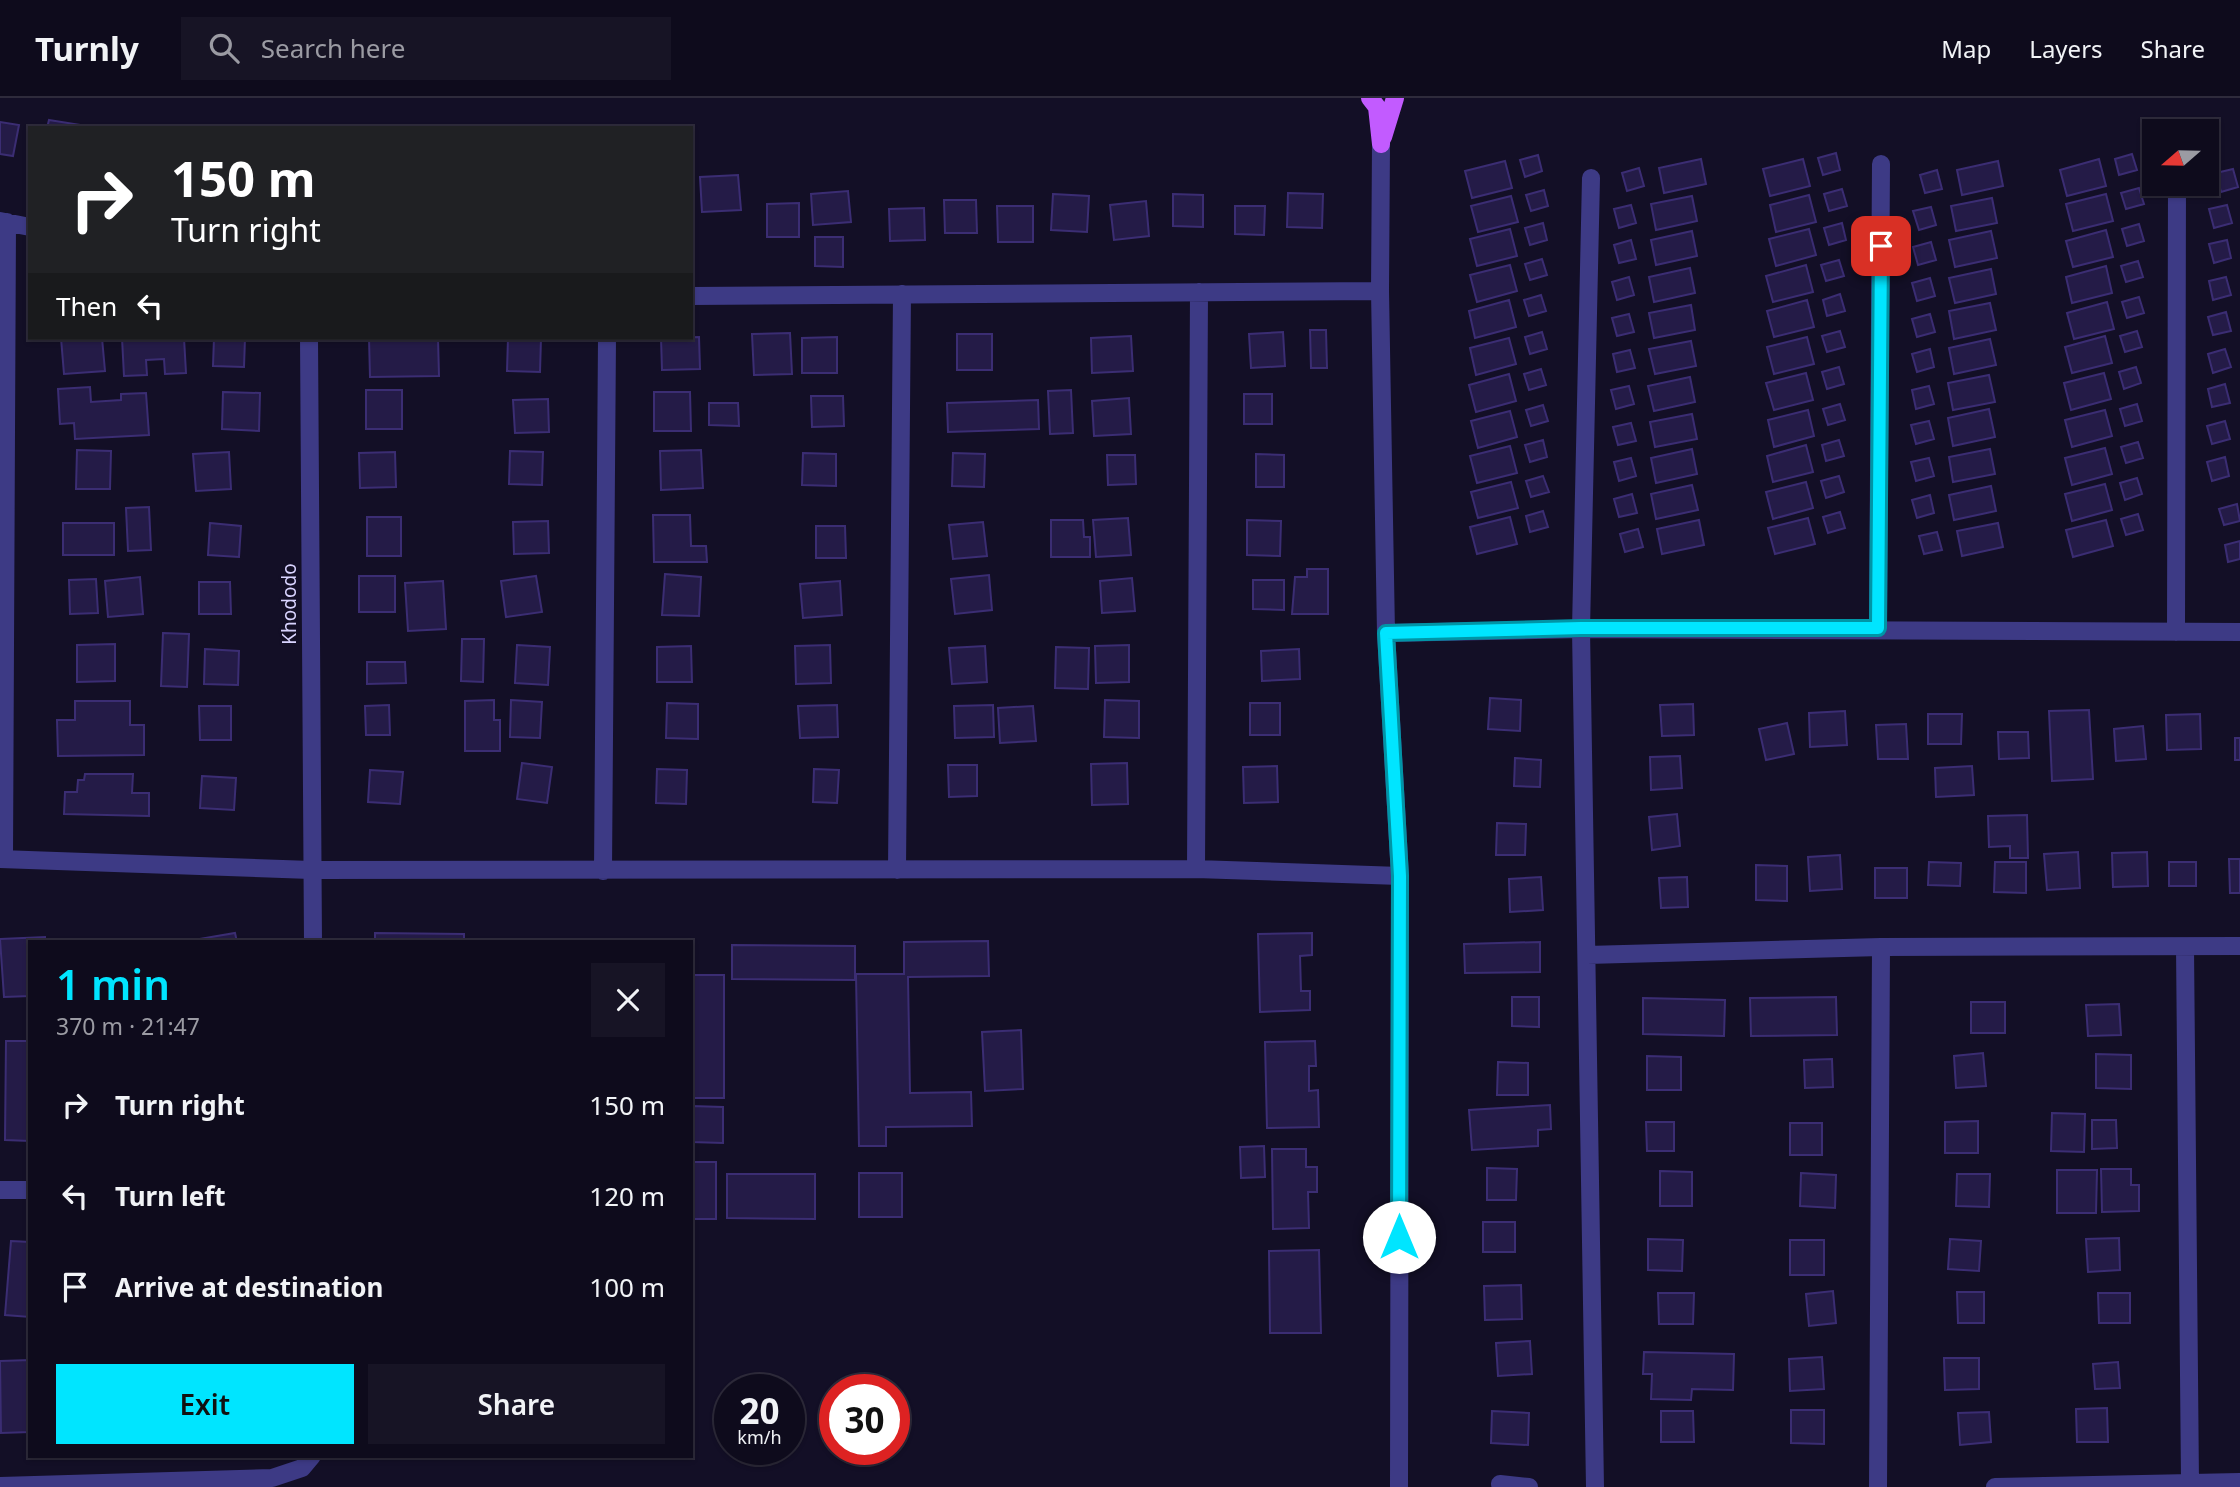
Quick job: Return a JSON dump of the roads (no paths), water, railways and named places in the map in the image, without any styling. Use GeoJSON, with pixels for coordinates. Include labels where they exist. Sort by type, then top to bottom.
{"type":"FeatureCollection","features":[{"type":"Feature","properties":{"kind":"main road"},"geometry":{"type":"LineString","coordinates":[[1370,98],[1377,107],[1381,144]]}},
{"type":"Feature","properties":{"kind":"main road"},"geometry":{"type":"LineString","coordinates":[[1381,144],[1395,98]]}},
{"type":"Feature","properties":{"kind":"street"},"geometry":{"type":"LineString","coordinates":[[1381,144],[1380,290],[1386,633],[1400,876],[1399,1487]]}},
{"type":"Feature","properties":{"kind":"street"},"geometry":{"type":"LineString","coordinates":[[1878,628],[1881,164]]}},
{"type":"Feature","properties":{"kind":"street"},"geometry":{"type":"LineString","coordinates":[[1591,178],[1581,628],[1595,1487]]}},
{"type":"Feature","properties":{"kind":"street"},"geometry":{"type":"LineString","coordinates":[[2176,632],[2177,196]]}},
{"type":"Feature","properties":{"kind":"street"},"geometry":{"type":"LineString","coordinates":[[28,227],[3,222],[2,859],[311,870],[1196,869],[1400,876]]}},
{"type":"Feature","properties":{"kind":"street"},"geometry":{"type":"LineString","coordinates":[[693,296],[1380,290]]}},
{"type":"Feature","properties":{"kind":"street"},"geometry":{"type":"LineString","coordinates":[[1196,869],[1199,292]]}},
{"type":"Feature","properties":{"kind":"street"},"geometry":{"type":"LineString","coordinates":[[897,870],[902,294]]}},
{"type":"Feature","properties":{"kind":"street","name":"Khododo"},"geometry":{"type":"LineString","coordinates":[[309,340],[313,940]]}},
{"type":"Feature","properties":{"kind":"street"},"geometry":{"type":"LineString","coordinates":[[603,870],[607,340]]}},
{"type":"Feature","properties":{"kind":"street"},"geometry":{"type":"LineString","coordinates":[[1386,633],[1581,628],[2240,632]]}},
{"type":"Feature","properties":{"kind":"street"},"geometry":{"type":"LineString","coordinates":[[1587,955],[1881,947],[2240,946]]}},
{"type":"Feature","properties":{"kind":"street"},"geometry":{"type":"LineString","coordinates":[[1878,1487],[1881,947]]}},
{"type":"Feature","properties":{"kind":"street"},"geometry":{"type":"LineString","coordinates":[[2185,947],[2190,1482]]}},
{"type":"Feature","properties":{"kind":"street"},"geometry":{"type":"LineString","coordinates":[[0,1190],[28,1190]]}},
{"type":"Feature","properties":{"kind":"street"},"geometry":{"type":"LineString","coordinates":[[0,1486],[272,1478],[302,1468],[310,1458]]}},
{"type":"Feature","properties":{"kind":"street"},"geometry":{"type":"LineString","coordinates":[[1995,1487],[2240,1482]]}},
{"type":"Feature","properties":{"kind":"street"},"geometry":{"type":"LineString","coordinates":[[1500,1484],[1529,1487]]}}]}
